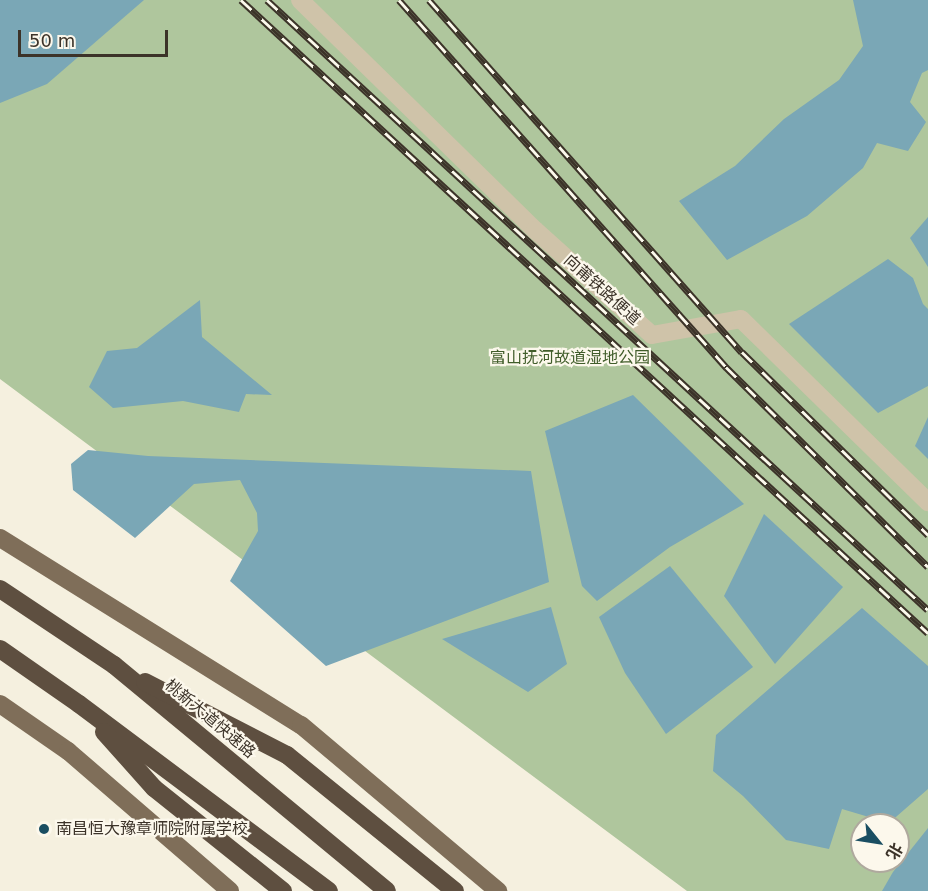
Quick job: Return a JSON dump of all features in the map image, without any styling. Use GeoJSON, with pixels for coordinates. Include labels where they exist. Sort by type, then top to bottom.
{"type":"FeatureCollection","features":[{"type":"Feature","properties":{"kind":"highway","name":"桃新大道快速路"},"geometry":{"type":"LineString","coordinates":[[0,589],[114,665],[387,891]]}},
{"type":"Feature","properties":{"kind":"highway"},"geometry":{"type":"LineString","coordinates":[[0,649],[79,704],[329,891]]}},
{"type":"Feature","properties":{"kind":"highway"},"geometry":{"type":"LineString","coordinates":[[114,665],[287,755],[455,891]]}},
{"type":"Feature","properties":{"kind":"highway"},"geometry":{"type":"LineString","coordinates":[[79,704],[154,788],[283,891]]}},
{"type":"Feature","properties":{"kind":"main road"},"geometry":{"type":"LineString","coordinates":[[0,538],[301,725],[498,891]]}},
{"type":"Feature","properties":{"kind":"main road"},"geometry":{"type":"LineString","coordinates":[[0,704],[68,751],[230,891]]}},
{"type":"Feature","properties":{"kind":"lane","name":"向莆铁路便道"},"geometry":{"type":"LineString","coordinates":[[300,0],[535,230],[652,335],[741,320],[928,502]]}},
{"type":"Feature","properties":{"kind":"green space","name":"富山抚河故道湿地公园"},"geometry":{"type":"Polygon","coordinates":[[[0,0],[928,0],[928,891],[687,891],[0,379],[0,0]]]}},
{"type":"Feature","properties":{"kind":"water"},"geometry":{"type":"Polygon","coordinates":[[[0,0],[144,0],[47,84],[0,103],[0,0]]]}},
{"type":"Feature","properties":{"kind":"water"},"geometry":{"type":"Polygon","coordinates":[[[853,0],[928,0],[928,70],[922,73],[910,102],[926,122],[908,151],[877,143],[863,168],[807,216],[727,260],[679,201],[735,166],[784,119],[839,80],[863,46],[853,0]]]}},
{"type":"Feature","properties":{"kind":"water"},"geometry":{"type":"Polygon","coordinates":[[[928,217],[928,267],[910,238],[928,217]]]}},
{"type":"Feature","properties":{"kind":"water"},"geometry":{"type":"Polygon","coordinates":[[[888,259],[913,278],[923,304],[928,309],[928,386],[878,413],[789,324],[888,259]]]}},
{"type":"Feature","properties":{"kind":"water"},"geometry":{"type":"Polygon","coordinates":[[[200,300],[202,337],[272,395],[246,394],[239,412],[183,401],[113,408],[89,387],[107,351],[137,348],[200,300]]]}},
{"type":"Feature","properties":{"kind":"water"},"geometry":{"type":"Polygon","coordinates":[[[633,395],[744,504],[670,547],[597,601],[582,586],[545,431],[633,395]]]}},
{"type":"Feature","properties":{"kind":"water"},"geometry":{"type":"Polygon","coordinates":[[[928,417],[928,459],[915,446],[928,417]]]}},
{"type":"Feature","properties":{"kind":"water"},"geometry":{"type":"Polygon","coordinates":[[[88,450],[148,456],[531,471],[549,582],[326,666],[230,581],[258,531],[257,513],[240,480],[194,484],[135,538],[73,490],[71,464],[88,450]]]}},
{"type":"Feature","properties":{"kind":"water"},"geometry":{"type":"Polygon","coordinates":[[[764,514],[843,587],[775,664],[724,596],[764,514]]]}},
{"type":"Feature","properties":{"kind":"water"},"geometry":{"type":"Polygon","coordinates":[[[670,566],[753,667],[666,734],[625,673],[599,617],[670,566]]]}},
{"type":"Feature","properties":{"kind":"water"},"geometry":{"type":"Polygon","coordinates":[[[551,607],[567,664],[528,692],[442,639],[551,607]]]}},
{"type":"Feature","properties":{"kind":"water"},"geometry":{"type":"Polygon","coordinates":[[[862,608],[928,666],[928,789],[900,813],[855,813],[842,809],[829,849],[786,840],[743,796],[713,771],[716,735],[862,608]]]}},
{"type":"Feature","properties":{"kind":"water"},"geometry":{"type":"Polygon","coordinates":[[[928,828],[928,891],[882,891],[892,873],[910,873],[910,851],[928,828]]]}},
{"type":"Feature","properties":{"kind":"railway"},"geometry":{"type":"LineString","coordinates":[[241,0],[928,633]]}},
{"type":"Feature","properties":{"kind":"railway"},"geometry":{"type":"LineString","coordinates":[[267,0],[928,610]]}},
{"type":"Feature","properties":{"kind":"railway"},"geometry":{"type":"LineString","coordinates":[[399,0],[726,367],[928,567]]}},
{"type":"Feature","properties":{"kind":"railway"},"geometry":{"type":"LineString","coordinates":[[429,0],[742,352],[928,535]]}},
{"type":"Feature","properties":{"kind":"place","name":"南昌恒大豫章师院附属学校"},"geometry":{"type":"Point","coordinates":[44,829]}}]}
